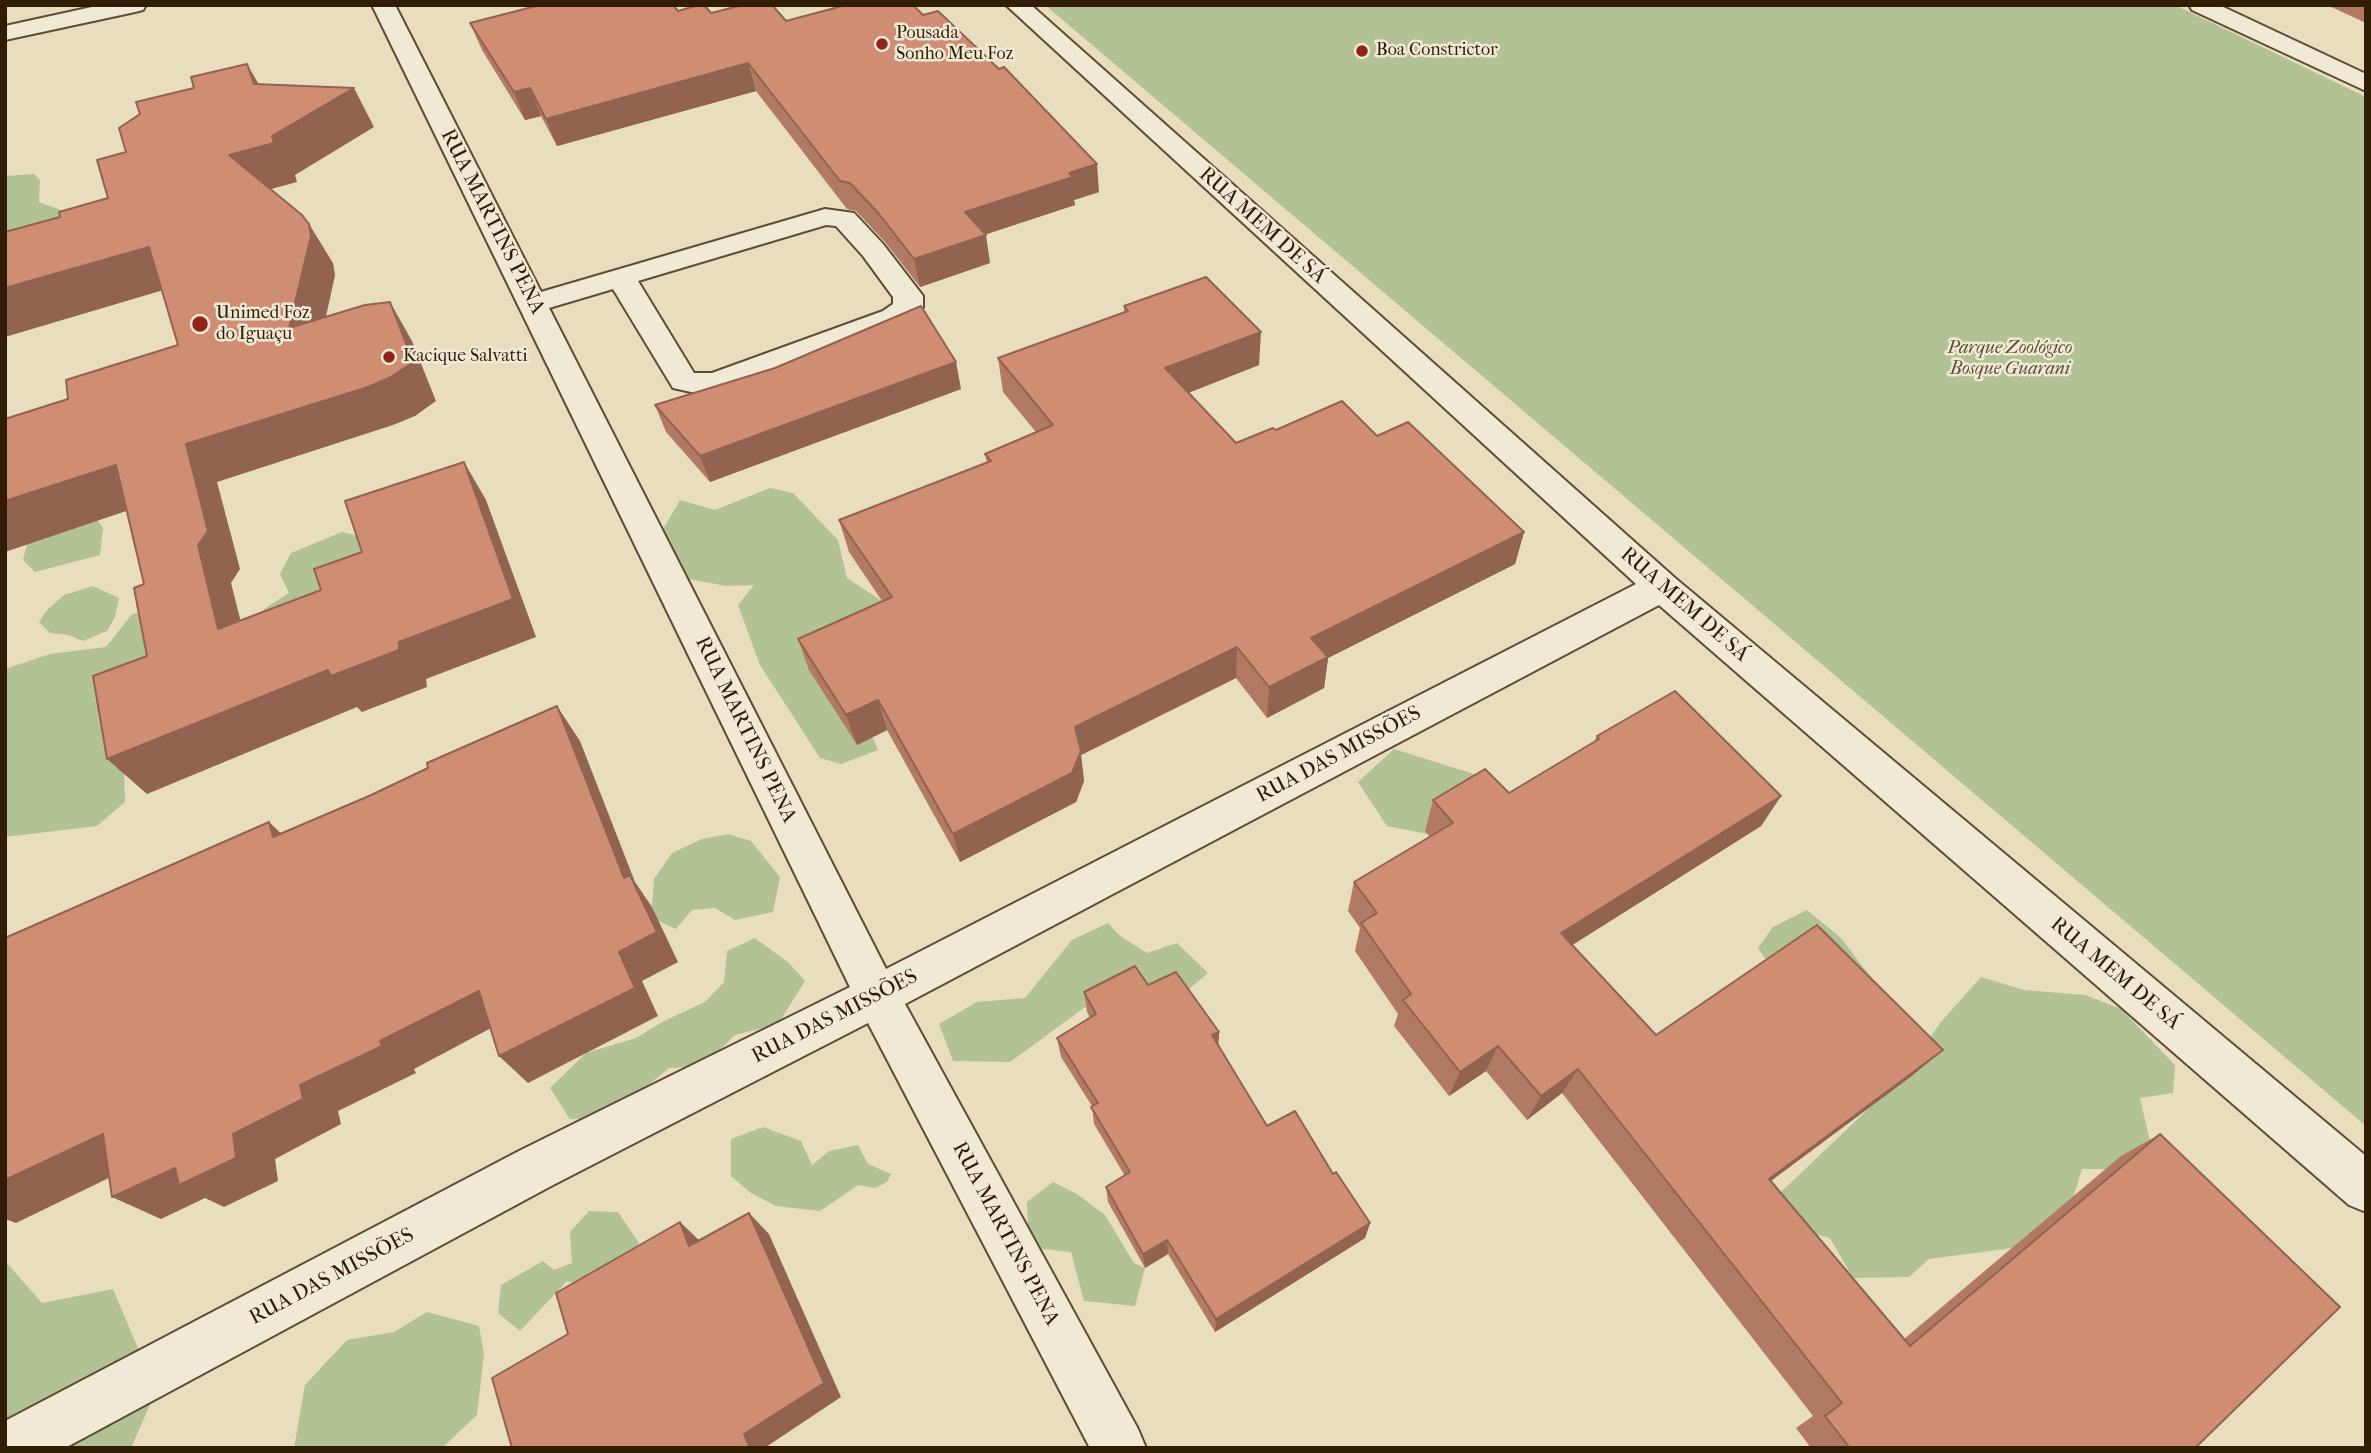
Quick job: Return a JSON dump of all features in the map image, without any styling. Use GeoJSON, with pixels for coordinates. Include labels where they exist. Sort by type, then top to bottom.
{"type":"FeatureCollection","features":[{"type":"Feature","properties":{"kind":"street"},"geometry":{"type":"LineString","coordinates":[[5,33],[135,5]]}},
{"type":"Feature","properties":{"kind":"street","name":"RUA MARTINS PENA"},"geometry":{"type":"LineString","coordinates":[[383,5],[877,996],[1119,1448]]}},
{"type":"Feature","properties":{"kind":"street","name":"RUA MEM DE SÁ"},"geometry":{"type":"LineString","coordinates":[[1017,5],[1662,587],[2366,1188]]}},
{"type":"Feature","properties":{"kind":"street"},"geometry":{"type":"LineString","coordinates":[[2200,5],[2366,84]]}},
{"type":"Feature","properties":{"kind":"street"},"geometry":{"type":"LineString","coordinates":[[532,304],[621,277],[825,217],[844,219],[866,242],[908,296],[908,307],[894,318],[715,383],[700,384],[684,381],[621,277]]}},
{"type":"Feature","properties":{"kind":"street","name":"RUA DAS MISSÕES"},"geometry":{"type":"LineString","coordinates":[[10,1448],[536,1168],[877,996],[1662,587]]}},
{"type":"Feature","properties":{"kind":"green space","name":"Parque Zoológico Bosque Guarani"},"geometry":{"type":"Polygon","coordinates":[[[1045,5],[2175,5],[2366,97],[2366,1126],[1045,5]]]}},
{"type":"Feature","properties":{"kind":"green space"},"geometry":{"type":"Polygon","coordinates":[[[34,174],[40,180],[39,202],[64,211],[84,213],[5,274],[5,176],[34,174]]]}},
{"type":"Feature","properties":{"kind":"green space"},"geometry":{"type":"Polygon","coordinates":[[[770,488],[793,493],[838,540],[847,578],[891,607],[861,709],[878,750],[841,764],[820,758],[760,665],[738,605],[754,585],[727,586],[688,579],[668,552],[661,533],[680,500],[715,510],[770,488]]]}},
{"type":"Feature","properties":{"kind":"green space"},"geometry":{"type":"Polygon","coordinates":[[[89,509],[103,528],[100,555],[35,572],[23,560],[28,540],[89,509]]]}},
{"type":"Feature","properties":{"kind":"green space"},"geometry":{"type":"Polygon","coordinates":[[[342,532],[372,539],[387,561],[255,627],[264,609],[289,593],[280,574],[291,553],[342,532]]]}},
{"type":"Feature","properties":{"kind":"green space"},"geometry":{"type":"Polygon","coordinates":[[[93,586],[119,598],[115,617],[107,631],[83,641],[68,635],[50,633],[39,622],[47,610],[64,595],[93,586]]]}},
{"type":"Feature","properties":{"kind":"green space"},"geometry":{"type":"Polygon","coordinates":[[[175,608],[123,741],[125,802],[97,826],[5,837],[5,669],[50,654],[106,647],[132,614],[175,608]]]}},
{"type":"Feature","properties":{"kind":"green space"},"geometry":{"type":"Polygon","coordinates":[[[1394,749],[1477,775],[1432,835],[1387,826],[1358,782],[1394,749]]]}},
{"type":"Feature","properties":{"kind":"green space"},"geometry":{"type":"Polygon","coordinates":[[[728,834],[751,841],[780,877],[773,912],[735,920],[715,908],[692,910],[676,929],[658,921],[652,907],[654,879],[672,853],[702,839],[728,834]]]}},
{"type":"Feature","properties":{"kind":"green space"},"geometry":{"type":"Polygon","coordinates":[[[1807,910],[1841,938],[1873,980],[1853,1001],[1772,969],[1758,948],[1773,927],[1807,910]]]}},
{"type":"Feature","properties":{"kind":"green space"},"geometry":{"type":"Polygon","coordinates":[[[1108,923],[1120,936],[1147,953],[1177,943],[1208,973],[1188,990],[1103,994],[1010,1062],[953,1061],[939,1024],[977,1002],[1025,998],[1072,940],[1108,923]]]}},
{"type":"Feature","properties":{"kind":"green space"},"geometry":{"type":"Polygon","coordinates":[[[755,938],[789,963],[805,981],[778,1024],[735,1035],[703,1066],[669,1068],[608,1118],[570,1119],[550,1088],[586,1053],[636,1038],[664,1021],[705,1002],[724,982],[727,951],[755,938]]]}},
{"type":"Feature","properties":{"kind":"green space"},"geometry":{"type":"Polygon","coordinates":[[[1981,977],[2024,990],[2085,995],[2121,1009],[2175,1065],[2173,1093],[2140,1098],[2153,1155],[2134,1169],[2082,1169],[2066,1220],[2012,1248],[1929,1259],[1909,1277],[1853,1278],[1830,1238],[1785,1227],[1757,1215],[1864,1113],[1921,1051],[1940,1023],[1981,977]]]}},
{"type":"Feature","properties":{"kind":"green space"},"geometry":{"type":"Polygon","coordinates":[[[763,1127],[801,1141],[812,1165],[829,1151],[858,1145],[868,1164],[891,1174],[887,1182],[875,1188],[858,1185],[820,1211],[776,1206],[751,1193],[731,1176],[731,1139],[763,1127]]]}},
{"type":"Feature","properties":{"kind":"green space"},"geometry":{"type":"Polygon","coordinates":[[[1053,1182],[1077,1194],[1105,1215],[1134,1263],[1145,1268],[1135,1306],[1084,1301],[1071,1252],[1033,1248],[1028,1229],[1027,1202],[1053,1182]]]}},
{"type":"Feature","properties":{"kind":"green space"},"geometry":{"type":"Polygon","coordinates":[[[589,1211],[618,1212],[639,1243],[626,1280],[590,1288],[567,1281],[520,1331],[498,1313],[501,1285],[543,1261],[554,1270],[572,1263],[570,1232],[589,1211]]]}},
{"type":"Feature","properties":{"kind":"green space"},"geometry":{"type":"Polygon","coordinates":[[[5,1261],[42,1303],[113,1289],[156,1391],[131,1448],[5,1448],[5,1261]]]}},
{"type":"Feature","properties":{"kind":"green space"},"geometry":{"type":"Polygon","coordinates":[[[427,1312],[479,1326],[484,1354],[477,1415],[442,1448],[294,1448],[305,1385],[347,1340],[394,1332],[427,1312]]]}},
{"type":"Feature","properties":{"kind":"building"},"geometry":{"type":"Polygon","coordinates":[[[540,5],[673,5],[678,11],[704,5],[711,13],[743,5],[772,5],[786,21],[846,5],[913,5],[923,15],[938,11],[999,69],[1004,67],[1097,164],[1069,173],[1073,177],[965,212],[986,235],[914,259],[879,214],[850,183],[840,181],[748,63],[546,119],[530,88],[514,92],[470,23],[540,5]]]}},
{"type":"Feature","properties":{"kind":"building"},"geometry":{"type":"Polygon","coordinates":[[[247,64],[254,84],[354,88],[272,136],[274,143],[229,155],[302,215],[309,224],[311,236],[289,328],[365,305],[390,302],[413,362],[391,377],[368,387],[186,444],[208,531],[198,545],[218,629],[321,590],[314,569],[362,552],[345,501],[464,462],[513,599],[399,642],[399,650],[331,676],[328,670],[107,759],[93,676],[147,656],[134,588],[144,584],[116,465],[5,501],[5,419],[68,399],[66,380],[178,345],[149,247],[5,288],[5,232],[60,217],[59,212],[108,198],[97,160],[126,152],[119,128],[140,114],[136,102],[194,88],[191,77],[247,64]]]}},
{"type":"Feature","properties":{"kind":"building"},"geometry":{"type":"Polygon","coordinates":[[[1206,277],[1261,332],[1165,368],[1236,443],[1273,428],[1276,430],[1342,401],[1377,436],[1408,422],[1524,532],[1311,638],[1328,657],[1269,687],[1237,647],[1075,727],[1081,751],[1072,773],[953,834],[878,700],[846,715],[798,639],[892,597],[839,520],[991,461],[985,454],[1053,425],[998,358],[1128,311],[1124,306],[1206,277]]]}},
{"type":"Feature","properties":{"kind":"building"},"geometry":{"type":"Polygon","coordinates":[[[921,306],[956,362],[700,456],[655,405],[775,368],[921,306]]]}},
{"type":"Feature","properties":{"kind":"building"},"geometry":{"type":"Polygon","coordinates":[[[1675,691],[1781,796],[1561,933],[1656,1035],[1817,925],[1943,1050],[1769,1179],[1910,1346],[2160,1134],[2340,1307],[2195,1448],[1850,1448],[1825,1416],[1842,1403],[1578,1069],[1541,1096],[1498,1046],[1460,1072],[1403,1000],[1411,994],[1361,923],[1377,913],[1354,882],[1453,823],[1433,800],[1485,769],[1509,793],[1599,739],[1597,736],[1675,691]]]}},
{"type":"Feature","properties":{"kind":"building"},"geometry":{"type":"Polygon","coordinates":[[[557,706],[624,878],[630,875],[657,932],[619,952],[635,988],[499,1056],[479,991],[380,1041],[382,1046],[300,1085],[303,1099],[233,1134],[236,1158],[179,1185],[175,1168],[112,1197],[103,1134],[5,1180],[5,938],[269,822],[273,837],[369,796],[428,768],[427,763],[557,706]]]}},
{"type":"Feature","properties":{"kind":"building"},"geometry":{"type":"Polygon","coordinates":[[[1135,966],[1148,985],[1176,972],[1219,1032],[1212,1035],[1267,1126],[1295,1111],[1333,1174],[1336,1172],[1370,1223],[1216,1319],[1167,1240],[1143,1254],[1106,1187],[1130,1172],[1091,1107],[1098,1103],[1057,1038],[1096,1014],[1084,992],[1135,966]]]}},
{"type":"Feature","properties":{"kind":"building"},"geometry":{"type":"Polygon","coordinates":[[[749,1213],[824,1383],[744,1434],[750,1448],[512,1448],[492,1378],[568,1334],[556,1293],[680,1222],[689,1246],[749,1213]]]}},
{"type":"Feature","properties":{"kind":"place","name":"Pousada Sonho Meu Foz"},"geometry":{"type":"Point","coordinates":[882,44]}},
{"type":"Feature","properties":{"kind":"place","name":"Boa Constrictor"},"geometry":{"type":"Point","coordinates":[1362,51]}},
{"type":"Feature","properties":{"kind":"place","name":"Unimed Foz do Iguaçu"},"geometry":{"type":"Point","coordinates":[200,324]}},
{"type":"Feature","properties":{"kind":"place","name":"Kacique Salvatti"},"geometry":{"type":"Point","coordinates":[389,357]}}]}
